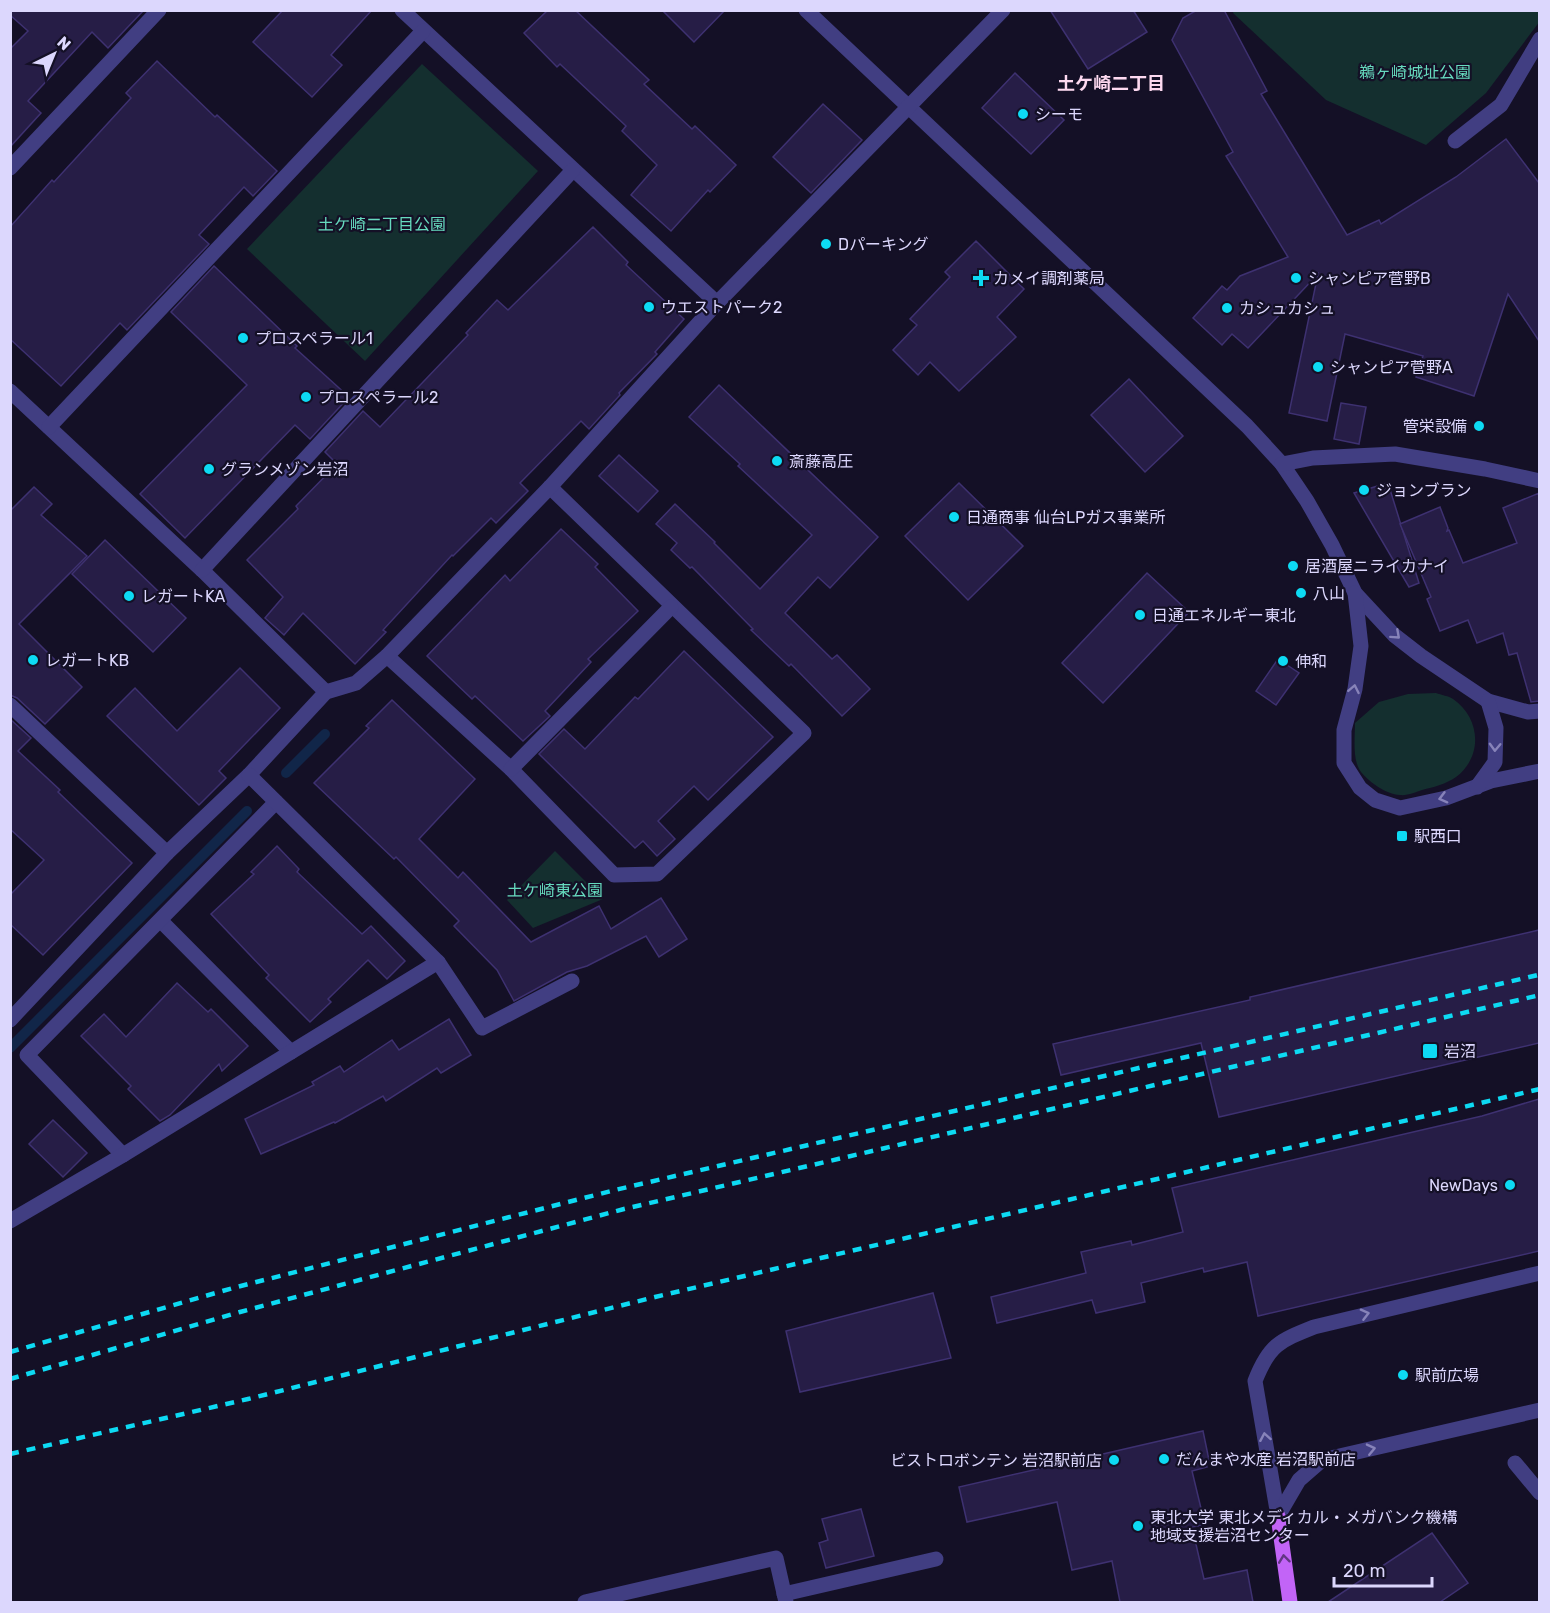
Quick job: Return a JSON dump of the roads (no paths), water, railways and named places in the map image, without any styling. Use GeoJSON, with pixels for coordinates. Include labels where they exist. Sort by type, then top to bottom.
{"type":"FeatureCollection","features":[{"type":"Feature","properties":{"kind":"main road"},"geometry":{"type":"LineString","coordinates":[[1278,1516],[1290,1602]]}},
{"type":"Feature","properties":{"kind":"street"},"geometry":{"type":"LineString","coordinates":[[10,168],[159,10]]}},
{"type":"Feature","properties":{"kind":"street"},"geometry":{"type":"LineString","coordinates":[[402,10],[717,303]]}},
{"type":"Feature","properties":{"kind":"street"},"geometry":{"type":"LineString","coordinates":[[806,10],[1247,426],[1282,464],[1307,501],[1332,545],[1355,593],[1394,634],[1421,656],[1488,701],[1528,712],[1539,711]]}},
{"type":"Feature","properties":{"kind":"street"},"geometry":{"type":"LineString","coordinates":[[10,1020],[167,853],[249,775],[326,692],[356,683],[387,656],[550,487],[717,303],[1003,10]]}},
{"type":"Feature","properties":{"kind":"street"},"geometry":{"type":"LineString","coordinates":[[49,427],[423,31]]}},
{"type":"Feature","properties":{"kind":"street"},"geometry":{"type":"LineString","coordinates":[[1455,141],[1501,105],[1539,39]]}},
{"type":"Feature","properties":{"kind":"street"},"geometry":{"type":"LineString","coordinates":[[202,570],[573,170]]}},
{"type":"Feature","properties":{"kind":"street"},"geometry":{"type":"LineString","coordinates":[[10,391],[202,570],[326,692]]}},
{"type":"Feature","properties":{"kind":"street"},"geometry":{"type":"LineString","coordinates":[[1282,464],[1314,458],[1395,454],[1485,469],[1539,481]]}},
{"type":"Feature","properties":{"kind":"street"},"geometry":{"type":"LineString","coordinates":[[387,656],[511,769],[614,875],[657,874],[804,733],[671,607],[550,487]]}},
{"type":"Feature","properties":{"kind":"street"},"geometry":{"type":"LineString","coordinates":[[1355,593],[1361,646],[1355,689],[1344,730],[1344,763],[1360,788],[1375,800],[1400,808],[1446,798],[1491,781],[1539,771]]}},
{"type":"Feature","properties":{"kind":"street"},"geometry":{"type":"LineString","coordinates":[[511,769],[671,607]]}},
{"type":"Feature","properties":{"kind":"street"},"geometry":{"type":"LineString","coordinates":[[1476,787],[1495,762],[1496,728],[1488,701]]}},
{"type":"Feature","properties":{"kind":"street"},"geometry":{"type":"LineString","coordinates":[[10,705],[167,853]]}},
{"type":"Feature","properties":{"kind":"street"},"geometry":{"type":"LineString","coordinates":[[249,775],[438,962],[482,1028],[572,981]]}},
{"type":"Feature","properties":{"kind":"street"},"geometry":{"type":"LineString","coordinates":[[123,1155],[27,1055],[276,802]]}},
{"type":"Feature","properties":{"kind":"street"},"geometry":{"type":"LineString","coordinates":[[160,921],[291,1052]]}},
{"type":"Feature","properties":{"kind":"street"},"geometry":{"type":"LineString","coordinates":[[10,1221],[123,1155],[438,962]]}},
{"type":"Feature","properties":{"kind":"street"},"geometry":{"type":"LineString","coordinates":[[10,998],[22,1009]]}},
{"type":"Feature","properties":{"kind":"street"},"geometry":{"type":"LineString","coordinates":[[1278,1516],[1255,1381],[1263,1360],[1282,1340],[1314,1327],[1539,1273]]}},
{"type":"Feature","properties":{"kind":"street"},"geometry":{"type":"LineString","coordinates":[[1278,1516],[1299,1480],[1322,1460],[1539,1410]]}},
{"type":"Feature","properties":{"kind":"street"},"geometry":{"type":"LineString","coordinates":[[1515,1463],[1539,1493]]}},
{"type":"Feature","properties":{"kind":"street"},"geometry":{"type":"LineString","coordinates":[[585,1602],[776,1558],[785,1598],[936,1560]]}},
{"type":"Feature","properties":{"kind":"waterway"},"geometry":{"type":"LineString","coordinates":[[286,773],[325,734]]}},
{"type":"Feature","properties":{"kind":"waterway"},"geometry":{"type":"LineString","coordinates":[[10,1048],[247,811]]}},
{"type":"Feature","properties":{"kind":"railway"},"geometry":{"type":"LineString","coordinates":[[10,1352],[233,1288],[615,1190],[1538,975]]}},
{"type":"Feature","properties":{"kind":"railway"},"geometry":{"type":"LineString","coordinates":[[10,1379],[240,1312],[624,1209],[1540,995]]}},
{"type":"Feature","properties":{"kind":"railway"},"geometry":{"type":"LineString","coordinates":[[10,1454],[248,1399],[655,1297],[1540,1089]]}},
{"type":"Feature","properties":{"kind":"place","name":"シーモ"},"geometry":{"type":"Point","coordinates":[1023,114]}},
{"type":"Feature","properties":{"kind":"place","name":"Dパーキング"},"geometry":{"type":"Point","coordinates":[826,244]}},
{"type":"Feature","properties":{"kind":"place","name":"カメイ調剤薬局"},"geometry":{"type":"Point","coordinates":[981,278]}},
{"type":"Feature","properties":{"kind":"place","name":"シャンピア菅野B"},"geometry":{"type":"Point","coordinates":[1296,278]}},
{"type":"Feature","properties":{"kind":"place","name":"ウエストパーク2"},"geometry":{"type":"Point","coordinates":[649,307]}},
{"type":"Feature","properties":{"kind":"place","name":"カシュカシュ"},"geometry":{"type":"Point","coordinates":[1227,308]}},
{"type":"Feature","properties":{"kind":"place","name":"プロスペラール1"},"geometry":{"type":"Point","coordinates":[243,338]}},
{"type":"Feature","properties":{"kind":"place","name":"シャンピア菅野A"},"geometry":{"type":"Point","coordinates":[1318,367]}},
{"type":"Feature","properties":{"kind":"place","name":"プロスペラール2"},"geometry":{"type":"Point","coordinates":[306,397]}},
{"type":"Feature","properties":{"kind":"place","name":"管栄設備"},"geometry":{"type":"Point","coordinates":[1479,426]}},
{"type":"Feature","properties":{"kind":"place","name":"斎藤高圧"},"geometry":{"type":"Point","coordinates":[777,461]}},
{"type":"Feature","properties":{"kind":"place","name":"グランメゾン岩沼"},"geometry":{"type":"Point","coordinates":[209,469]}},
{"type":"Feature","properties":{"kind":"place","name":"ジョンブラン"},"geometry":{"type":"Point","coordinates":[1364,490]}},
{"type":"Feature","properties":{"kind":"place","name":"日通商事 仙台LPガス事業所"},"geometry":{"type":"Point","coordinates":[954,517]}},
{"type":"Feature","properties":{"kind":"place","name":"居酒屋ニライカナイ"},"geometry":{"type":"Point","coordinates":[1293,566]}},
{"type":"Feature","properties":{"kind":"place","name":"八山"},"geometry":{"type":"Point","coordinates":[1301,593]}},
{"type":"Feature","properties":{"kind":"place","name":"レガートKA"},"geometry":{"type":"Point","coordinates":[129,596]}},
{"type":"Feature","properties":{"kind":"place","name":"日通エネルギー東北"},"geometry":{"type":"Point","coordinates":[1140,615]}},
{"type":"Feature","properties":{"kind":"place","name":"レガートKB"},"geometry":{"type":"Point","coordinates":[33,660]}},
{"type":"Feature","properties":{"kind":"place","name":"伸和"},"geometry":{"type":"Point","coordinates":[1283,661]}},
{"type":"Feature","properties":{"kind":"place","name":"駅西口"},"geometry":{"type":"Point","coordinates":[1402,836]}},
{"type":"Feature","properties":{"kind":"place","name":"岩沼"},"geometry":{"type":"Point","coordinates":[1430,1051]}},
{"type":"Feature","properties":{"kind":"place","name":"NewDays"},"geometry":{"type":"Point","coordinates":[1510,1185]}},
{"type":"Feature","properties":{"kind":"place","name":"駅前広場"},"geometry":{"type":"Point","coordinates":[1403,1375]}},
{"type":"Feature","properties":{"kind":"place","name":"だんまや水産 岩沼駅前店"},"geometry":{"type":"Point","coordinates":[1164,1459]}},
{"type":"Feature","properties":{"kind":"place","name":"ビストロボンテン 岩沼駅前店"},"geometry":{"type":"Point","coordinates":[1114,1460]}},
{"type":"Feature","properties":{"kind":"place","name":"東北大学 東北メディカル・メガバンク機構 地域支援岩沼センター"},"geometry":{"type":"Point","coordinates":[1138,1526]}},
{"type":"Feature","properties":{"kind":"district","name":"土ケ崎二丁目"},"geometry":{"type":"Point","coordinates":[1111,84]}},
{"type":"Feature","properties":{"kind":"park label","name":"鵜ヶ崎城址公園"},"geometry":{"type":"Point","coordinates":[1415,72]}},
{"type":"Feature","properties":{"kind":"park label","name":"土ケ崎二丁目公園"},"geometry":{"type":"Point","coordinates":[382,224]}},
{"type":"Feature","properties":{"kind":"park label","name":"土ケ崎東公園"},"geometry":{"type":"Point","coordinates":[555,890]}}]}
